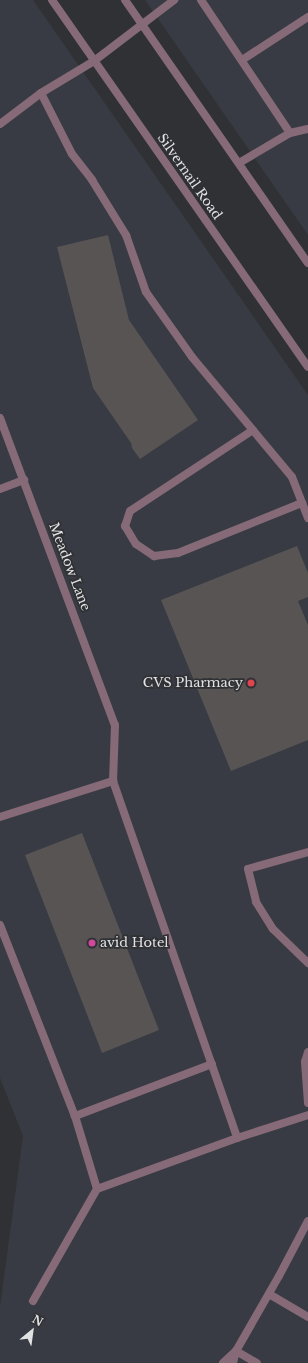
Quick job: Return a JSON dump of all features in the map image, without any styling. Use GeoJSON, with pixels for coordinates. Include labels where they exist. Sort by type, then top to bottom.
{"type":"FeatureCollection","features":[{"type":"Feature","properties":{"kind":"street","name":"Silvernail Road"},"geometry":{"type":"LineString","coordinates":[[52,0],[308,367]]}},
{"type":"Feature","properties":{"kind":"street"},"geometry":{"type":"LineString","coordinates":[[125,0],[308,262]]}},
{"type":"Feature","properties":{"kind":"street"},"geometry":{"type":"LineString","coordinates":[[0,124],[42,94],[94,61],[174,0]]}},
{"type":"Feature","properties":{"kind":"street"},"geometry":{"type":"LineString","coordinates":[[201,0],[290,133]]}},
{"type":"Feature","properties":{"kind":"street"},"geometry":{"type":"LineString","coordinates":[[242,60],[308,17]]}},
{"type":"Feature","properties":{"kind":"street"},"geometry":{"type":"LineString","coordinates":[[42,94],[72,154],[92,180],[126,235],[146,292],[192,357],[292,477],[308,518]]}},
{"type":"Feature","properties":{"kind":"street"},"geometry":{"type":"LineString","coordinates":[[239,163],[290,133],[308,129]]}},
{"type":"Feature","properties":{"kind":"street","name":"Meadow Lane"},"geometry":{"type":"LineString","coordinates":[[0,418],[116,725],[113,781]]}},
{"type":"Feature","properties":{"kind":"street"},"geometry":{"type":"LineString","coordinates":[[253,430],[130,511],[125,526],[136,544],[154,556],[178,553],[302,503]]}},
{"type":"Feature","properties":{"kind":"street"},"geometry":{"type":"LineString","coordinates":[[0,489],[24,480]]}},
{"type":"Feature","properties":{"kind":"street"},"geometry":{"type":"LineString","coordinates":[[0,817],[113,781],[237,1138]]}},
{"type":"Feature","properties":{"kind":"street"},"geometry":{"type":"LineString","coordinates":[[308,852],[248,869],[256,902],[273,929],[308,963]]}},
{"type":"Feature","properties":{"kind":"street"},"geometry":{"type":"LineString","coordinates":[[0,925],[75,1116],[97,1189]]}},
{"type":"Feature","properties":{"kind":"street"},"geometry":{"type":"LineString","coordinates":[[308,1052],[305,1062],[308,1103]]}},
{"type":"Feature","properties":{"kind":"street"},"geometry":{"type":"LineString","coordinates":[[75,1116],[212,1064]]}},
{"type":"Feature","properties":{"kind":"street"},"geometry":{"type":"LineString","coordinates":[[33,1301],[97,1189],[237,1138],[308,1115]]}},
{"type":"Feature","properties":{"kind":"street"},"geometry":{"type":"LineString","coordinates":[[233,1363],[236,1351],[269,1294],[308,1221]]}},
{"type":"Feature","properties":{"kind":"street"},"geometry":{"type":"LineString","coordinates":[[269,1294],[308,1317]]}},
{"type":"Feature","properties":{"kind":"street"},"geometry":{"type":"LineString","coordinates":[[223,1363],[236,1351]]}},
{"type":"Feature","properties":{"kind":"street"},"geometry":{"type":"LineString","coordinates":[[236,1351],[257,1363]]}},
{"type":"Feature","properties":{"kind":"shaded area"},"geometry":{"type":"Polygon","coordinates":[[[0,0],[33,0],[308,395],[308,1363],[0,1363],[0,1307],[23,1136],[0,1078],[0,0]]]}},
{"type":"Feature","properties":{"kind":"shaded area"},"geometry":{"type":"Polygon","coordinates":[[[145,0],[308,0],[308,235],[145,0]]]}},
{"type":"Feature","properties":{"kind":"building"},"geometry":{"type":"Polygon","coordinates":[[[108,235],[129,320],[198,420],[140,459],[132,448],[131,443],[93,388],[57,247],[108,235]]]}},
{"type":"Feature","properties":{"kind":"building","name":"CVS Pharmacy"},"geometry":{"type":"Polygon","coordinates":[[[297,546],[308,573],[308,597],[298,601],[308,625],[308,740],[231,771],[161,600],[297,546]]]}},
{"type":"Feature","properties":{"kind":"building","name":"avid Hotel"},"geometry":{"type":"Polygon","coordinates":[[[82,833],[159,1030],[102,1053],[25,855],[82,833]]]}},
{"type":"Feature","properties":{"kind":"place","name":"CVS Pharmacy"},"geometry":{"type":"Point","coordinates":[251,683]}},
{"type":"Feature","properties":{"kind":"place","name":"avid Hotel"},"geometry":{"type":"Point","coordinates":[92,943]}}]}
